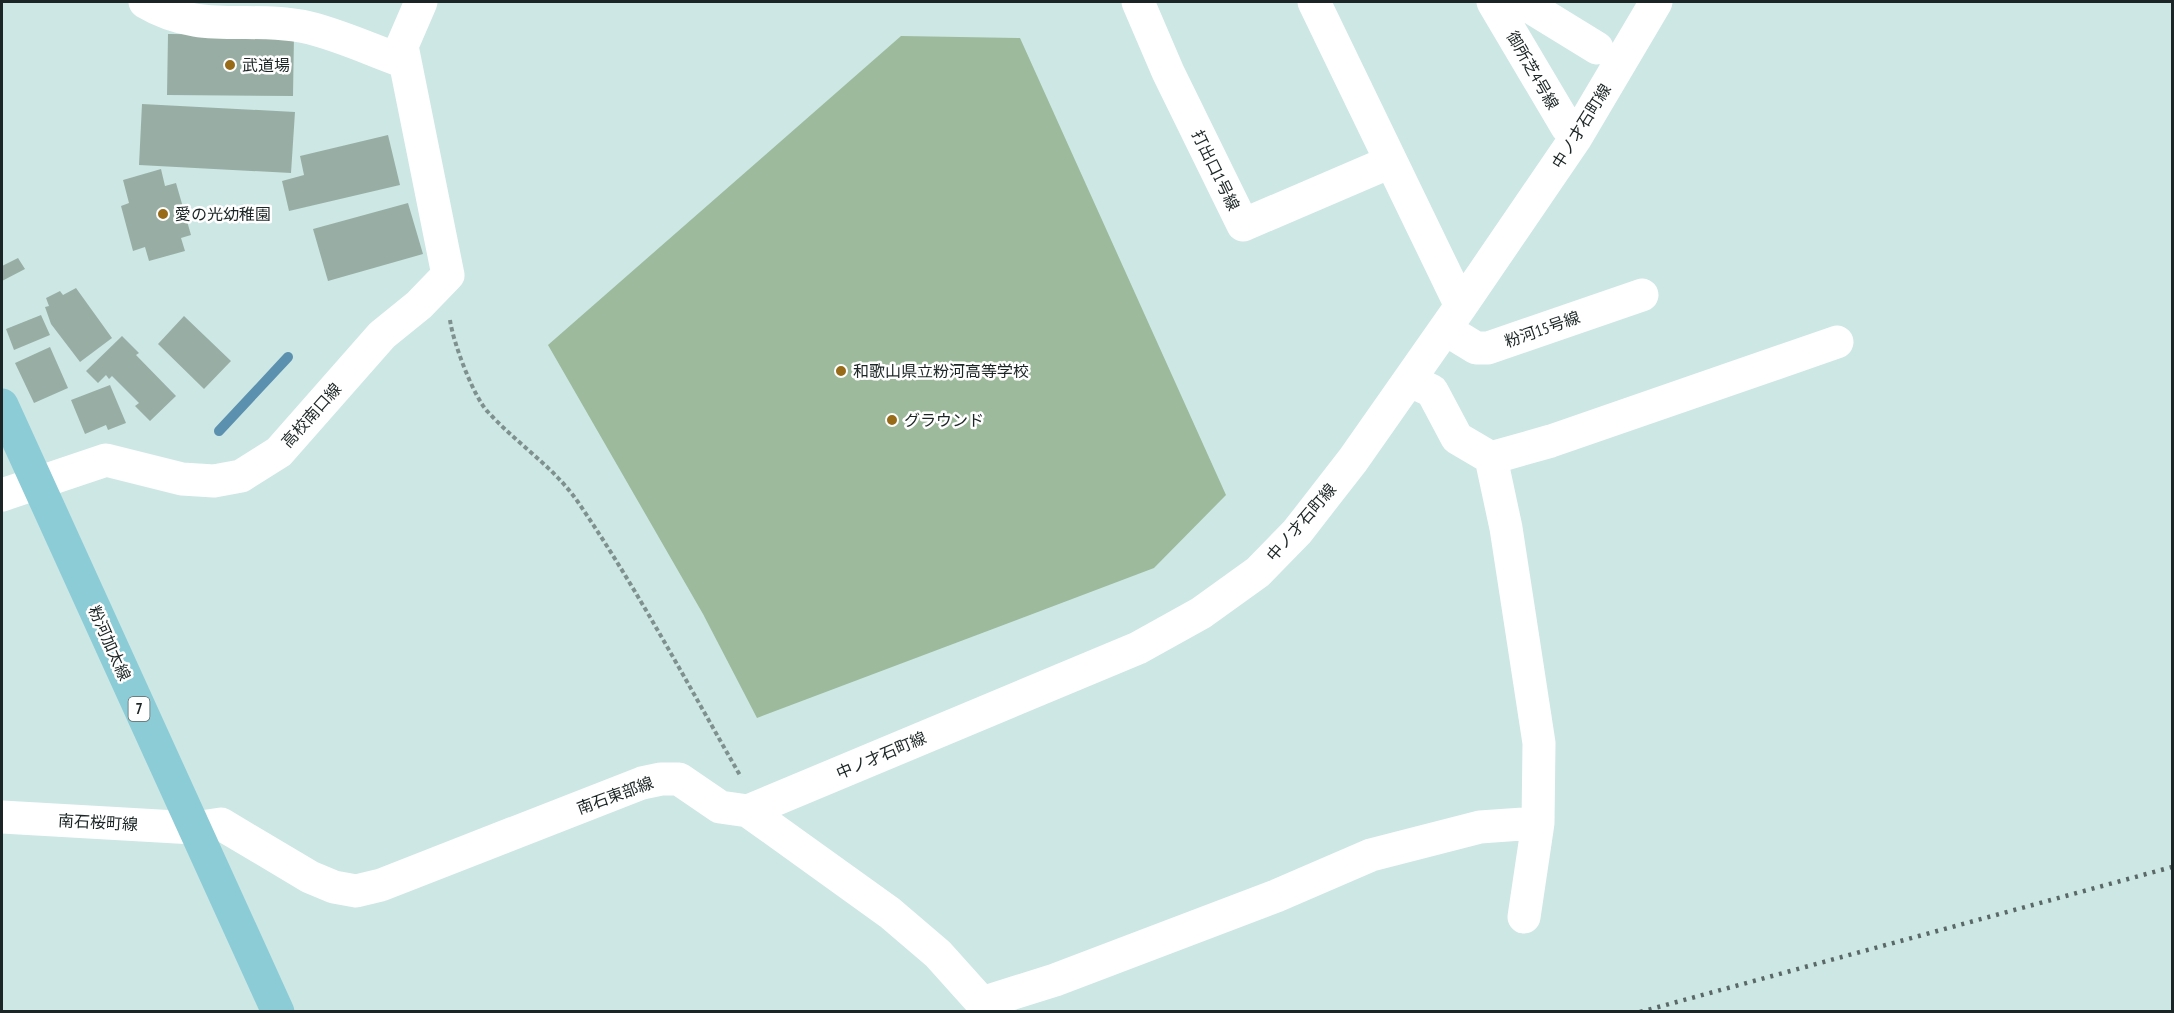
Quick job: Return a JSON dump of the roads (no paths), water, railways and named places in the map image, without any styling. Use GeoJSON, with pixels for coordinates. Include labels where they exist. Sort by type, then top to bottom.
{"type":"FeatureCollection","features":[{"type":"Feature","properties":{"kind":"main road","name":"粉河加太線"},"geometry":{"type":"LineString","coordinates":[[2,405],[278,1011]]}},
{"type":"Feature","properties":{"kind":"street"},"geometry":{"type":"LineString","coordinates":[[145,2],[177,17],[202,22],[281,24],[310,28],[405,62]]}},
{"type":"Feature","properties":{"kind":"street"},"geometry":{"type":"LineString","coordinates":[[405,62],[402,46],[421,2]]}},
{"type":"Feature","properties":{"kind":"street","name":"打出口1号線"},"geometry":{"type":"LineString","coordinates":[[1138,2],[1168,72],[1243,225],[1390,162]]}},
{"type":"Feature","properties":{"kind":"street"},"geometry":{"type":"LineString","coordinates":[[1314,2],[1390,162],[1453,317]]}},
{"type":"Feature","properties":{"kind":"street","name":"御所芝4号線"},"geometry":{"type":"LineString","coordinates":[[1493,2],[1567,128],[1576,137]]}},
{"type":"Feature","properties":{"kind":"street"},"geometry":{"type":"LineString","coordinates":[[1522,2],[1597,48]]}},
{"type":"Feature","properties":{"kind":"street","name":"中ノ才石町線"},"geometry":{"type":"LineString","coordinates":[[753,809],[1138,648],[1201,613],[1258,572],[1297,532],[1353,460],[1453,317],[1576,137],[1656,2]]}},
{"type":"Feature","properties":{"kind":"street","name":"高校南口線"},"geometry":{"type":"LineString","coordinates":[[2,495],[106,460],[182,479],[214,481],[241,476],[279,452],[382,335],[419,305],[448,275],[405,62]]}},
{"type":"Feature","properties":{"kind":"street","name":"粉河15号線"},"geometry":{"type":"LineString","coordinates":[[1453,317],[1476,348],[1488,348],[1642,295]]}},
{"type":"Feature","properties":{"kind":"street"},"geometry":{"type":"LineString","coordinates":[[1409,380],[1432,391],[1457,438],[1491,458],[1551,441],[1837,342]]}},
{"type":"Feature","properties":{"kind":"street"},"geometry":{"type":"LineString","coordinates":[[1491,458],[1506,528],[1538,731],[1539,823],[1524,917]]}},
{"type":"Feature","properties":{"kind":"street","name":"南石東部線"},"geometry":{"type":"LineString","coordinates":[[194,828],[221,824],[310,877],[334,887],[356,891],[381,885],[642,783],[679,779],[720,807],[753,809],[890,913],[938,954],[982,1007]]}},
{"type":"Feature","properties":{"kind":"street","name":"南石桜町線"},"geometry":{"type":"LineString","coordinates":[[2,817],[194,828]]}},
{"type":"Feature","properties":{"kind":"street"},"geometry":{"type":"LineString","coordinates":[[982,1007],[1265,900],[1371,855],[1480,827],[1539,823]]}},
{"type":"Feature","properties":{"kind":"waterway"},"geometry":{"type":"LineString","coordinates":[[219,431],[288,357]]}},
{"type":"Feature","properties":{"kind":"railway"},"geometry":{"type":"LineString","coordinates":[[1640,1012],[2172,867]]}},
{"type":"Feature","properties":{"kind":"place","name":"武道場"},"geometry":{"type":"Point","coordinates":[230,65]}},
{"type":"Feature","properties":{"kind":"place","name":"愛の光幼稚園"},"geometry":{"type":"Point","coordinates":[163,214]}},
{"type":"Feature","properties":{"kind":"place","name":"和歌山県立粉河高等学校"},"geometry":{"type":"Point","coordinates":[841,371]}},
{"type":"Feature","properties":{"kind":"place","name":"グラウンド"},"geometry":{"type":"Point","coordinates":[892,420]}}]}
